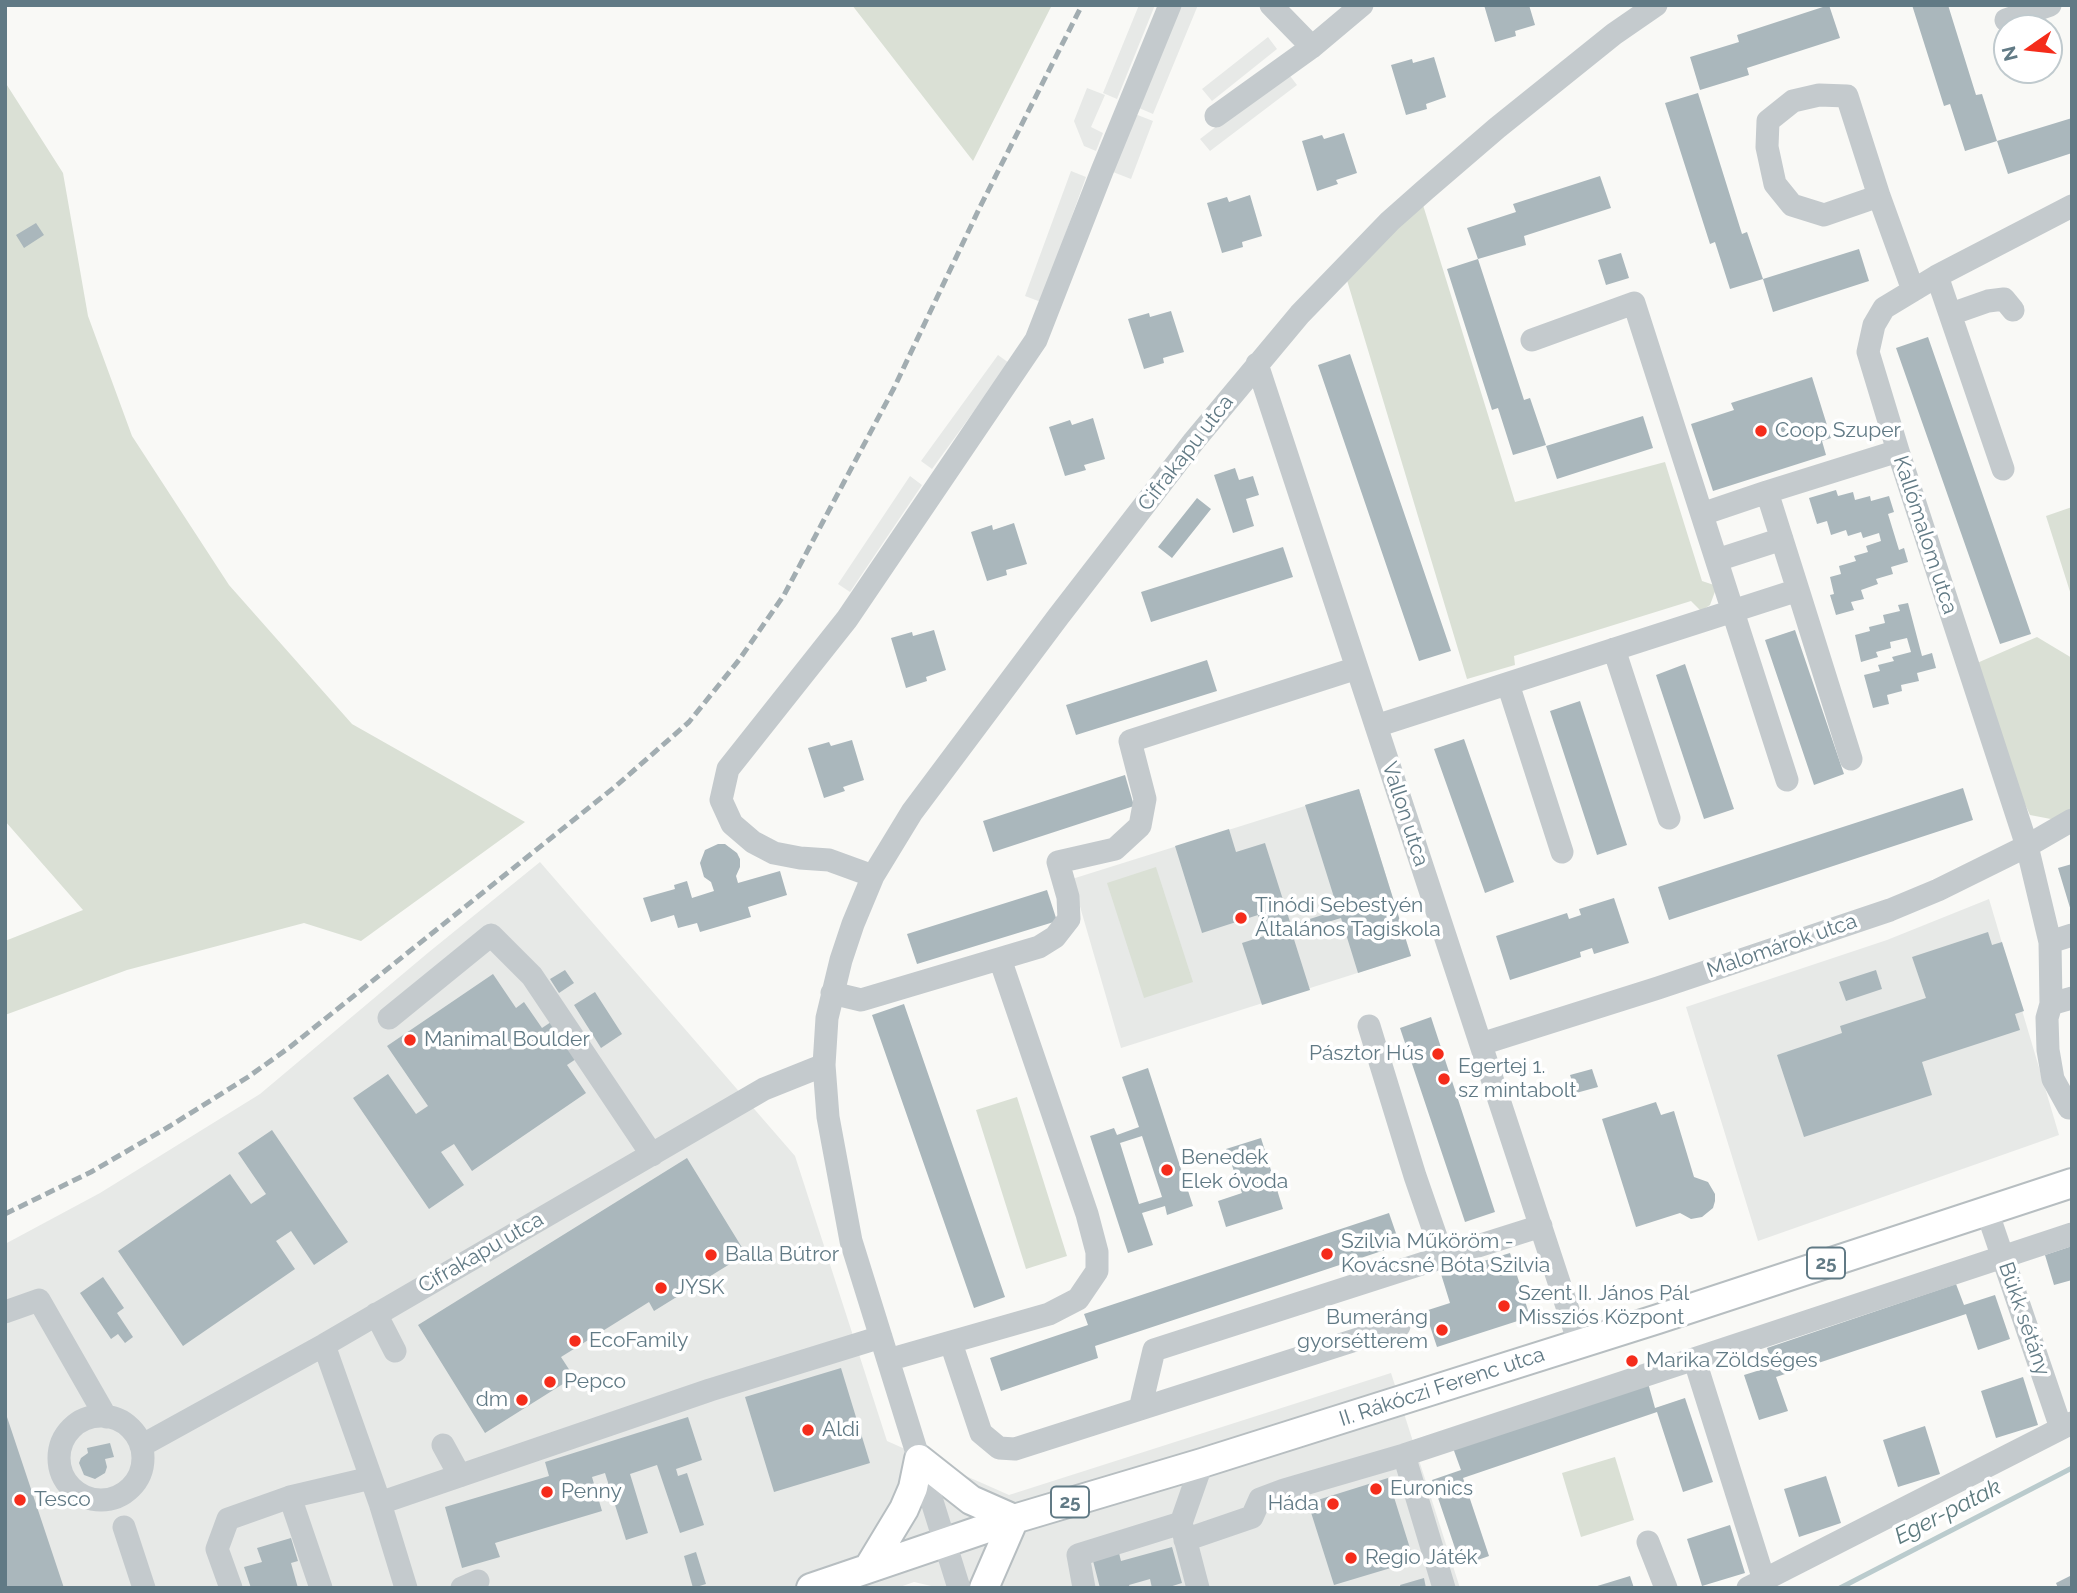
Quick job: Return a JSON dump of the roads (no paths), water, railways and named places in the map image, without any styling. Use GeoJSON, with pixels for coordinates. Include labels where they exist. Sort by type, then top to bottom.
{"type":"FeatureCollection","features":[{"type":"Feature","properties":{"kind":"main road","name":"II. Rákóczi Ferenc utca"},"geometry":{"type":"LineString","coordinates":[[811,1588],[1014,1519],[1202,1463],[2072,1183]]}},
{"type":"Feature","properties":{"kind":"main road"},"geometry":{"type":"LineString","coordinates":[[869,1567],[904,1509],[913,1488],[919,1459],[971,1500],[1014,1519],[984,1588]]}},
{"type":"Feature","properties":{"kind":"street"},"geometry":{"type":"LineString","coordinates":[[873,876],[830,860],[774,853],[753,842],[732,824],[721,800],[728,769],[847,619],[1037,340],[1170,5]]}},
{"type":"Feature","properties":{"kind":"street"},"geometry":{"type":"LineString","coordinates":[[1271,5],[1312,47]]}},
{"type":"Feature","properties":{"kind":"street"},"geometry":{"type":"LineString","coordinates":[[1216,116],[1312,47],[1362,5]]}},
{"type":"Feature","properties":{"kind":"street","name":"Cifrakapu utca"},"geometry":{"type":"LineString","coordinates":[[959,1588],[851,1241],[828,1117],[824,1065],[827,1018],[853,923],[873,876],[912,812],[1058,617],[1257,364],[1336,276],[1399,214],[1497,128],[1614,34],[1656,5]]}},
{"type":"Feature","properties":{"kind":"street"},"geometry":{"type":"LineString","coordinates":[[2024,14],[2050,5]]}},
{"type":"Feature","properties":{"kind":"street"},"geometry":{"type":"LineString","coordinates":[[1879,196],[1825,215],[1792,205],[1775,184],[1767,147],[1768,121],[1793,101],[1819,95],[1847,96],[1913,290]]}},
{"type":"Feature","properties":{"kind":"street","name":"Kallómalom utca"},"geometry":{"type":"LineString","coordinates":[[2072,206],[1937,276],[1884,308],[1874,325],[1868,352],[2027,846],[2061,938],[2062,1001],[2047,1018],[2048,1050],[2053,1079],[2069,1108],[2072,1107]]}},
{"type":"Feature","properties":{"kind":"street"},"geometry":{"type":"LineString","coordinates":[[1937,276],[2003,469]]}},
{"type":"Feature","properties":{"kind":"street"},"geometry":{"type":"LineString","coordinates":[[1951,314],[1988,301],[2004,299],[2013,310]]}},
{"type":"Feature","properties":{"kind":"street"},"geometry":{"type":"LineString","coordinates":[[1532,340],[1634,303],[1787,780]]}},
{"type":"Feature","properties":{"kind":"street","name":"Vallon utca"},"geometry":{"type":"LineString","coordinates":[[1257,364],[1579,1343]]}},
{"type":"Feature","properties":{"kind":"street"},"geometry":{"type":"LineString","coordinates":[[1702,513],[1898,451]]}},
{"type":"Feature","properties":{"kind":"street"},"geometry":{"type":"LineString","coordinates":[[1767,492],[1851,759]]}},
{"type":"Feature","properties":{"kind":"street"},"geometry":{"type":"LineString","coordinates":[[1717,560],[1782,539]]}},
{"type":"Feature","properties":{"kind":"street"},"geometry":{"type":"LineString","coordinates":[[1376,726],[1798,590]]}},
{"type":"Feature","properties":{"kind":"street"},"geometry":{"type":"LineString","coordinates":[[1614,649],[1669,818]]}},
{"type":"Feature","properties":{"kind":"street"},"geometry":{"type":"LineString","coordinates":[[832,993],[861,1000],[1038,947],[1055,937],[1069,919],[1068,897],[1059,862],[1115,849],[1140,826],[1145,799],[1130,741],[1357,668]]}},
{"type":"Feature","properties":{"kind":"street"},"geometry":{"type":"LineString","coordinates":[[1508,684],[1562,852]]}},
{"type":"Feature","properties":{"kind":"street","name":"Malomárok utca"},"geometry":{"type":"LineString","coordinates":[[1481,1044],[1658,988],[1889,909],[1938,890],[2027,846],[2072,820]]}},
{"type":"Feature","properties":{"kind":"street"},"geometry":{"type":"LineString","coordinates":[[389,1018],[491,935],[532,976],[652,1155]]}},
{"type":"Feature","properties":{"kind":"street"},"geometry":{"type":"LineString","coordinates":[[888,1360],[1049,1314],[1078,1299],[1097,1271],[1097,1252],[1087,1214],[1000,959]]}},
{"type":"Feature","properties":{"kind":"street"},"geometry":{"type":"LineString","coordinates":[[1369,1026],[1443,1257]]}},
{"type":"Feature","properties":{"kind":"street","name":"Cifrakapu utca"},"geometry":{"type":"LineString","coordinates":[[141,1446],[324,1345],[764,1089],[824,1065]]}},
{"type":"Feature","properties":{"kind":"street","name":"Bükk sétány"},"geometry":{"type":"LineString","coordinates":[[1756,1584],[2066,1425],[1987,1211]]}},
{"type":"Feature","properties":{"kind":"street"},"geometry":{"type":"LineString","coordinates":[[1140,1409],[1154,1350],[1541,1226]]}},
{"type":"Feature","properties":{"kind":"street"},"geometry":{"type":"LineString","coordinates":[[1084,1588],[1079,1555],[1252,1517],[1260,1499],[1695,1361],[2072,1234]]}},
{"type":"Feature","properties":{"kind":"street"},"geometry":{"type":"LineString","coordinates":[[5,1311],[39,1300],[106,1417]]}},
{"type":"Feature","properties":{"kind":"street"},"geometry":{"type":"LineString","coordinates":[[376,1314],[395,1351]]}},
{"type":"Feature","properties":{"kind":"street"},"geometry":{"type":"LineString","coordinates":[[951,1343],[981,1433],[999,1448],[1015,1449],[1399,1325]]}},
{"type":"Feature","properties":{"kind":"street"},"geometry":{"type":"LineString","coordinates":[[380,1503],[710,1390],[881,1337]]}},
{"type":"Feature","properties":{"kind":"street"},"geometry":{"type":"LineString","coordinates":[[324,1345],[380,1503],[406,1588]]}},
{"type":"Feature","properties":{"kind":"street"},"geometry":{"type":"LineString","coordinates":[[1695,1361],[1756,1584]]}},
{"type":"Feature","properties":{"kind":"street"},"geometry":{"type":"LineString","coordinates":[[93,1417],[106,1417],[128,1426],[141,1446],[143,1460],[140,1474],[123,1494],[110,1500],[96,1500],[72,1489],[59,1465],[59,1452],[71,1429],[93,1417]]}},
{"type":"Feature","properties":{"kind":"street"},"geometry":{"type":"LineString","coordinates":[[443,1444],[460,1476]]}},
{"type":"Feature","properties":{"kind":"street"},"geometry":{"type":"LineString","coordinates":[[1404,1455],[1444,1588]]}},
{"type":"Feature","properties":{"kind":"street"},"geometry":{"type":"LineString","coordinates":[[1198,1588],[1183,1531],[1202,1463]]}},
{"type":"Feature","properties":{"kind":"street"},"geometry":{"type":"LineString","coordinates":[[231,1588],[217,1549],[228,1519],[290,1497],[371,1478]]}},
{"type":"Feature","properties":{"kind":"street"},"geometry":{"type":"LineString","coordinates":[[290,1497],[321,1588]]}},
{"type":"Feature","properties":{"kind":"street"},"geometry":{"type":"LineString","coordinates":[[124,1527],[144,1588]]}},
{"type":"Feature","properties":{"kind":"street"},"geometry":{"type":"LineString","coordinates":[[1183,1531],[1205,1575],[1208,1588]]}},
{"type":"Feature","properties":{"kind":"street"},"geometry":{"type":"LineString","coordinates":[[1648,1542],[1666,1588]]}},
{"type":"Feature","properties":{"kind":"waterway","name":"Eger-patak"},"geometry":{"type":"LineString","coordinates":[[1840,1588],[2072,1468]]}},
{"type":"Feature","properties":{"kind":"railway"},"geometry":{"type":"LineString","coordinates":[[5,1214],[91,1172],[170,1126],[290,1047],[616,786],[689,722],[739,660],[784,595],[894,388],[980,207],[1082,5]]}},
{"type":"Feature","properties":{"kind":"place","name":"Coop Szuper"},"geometry":{"type":"Point","coordinates":[1761,431]}},
{"type":"Feature","properties":{"kind":"place","name":"Tinódi Sebestyén Általános Tagiskola"},"geometry":{"type":"Point","coordinates":[1241,918]}},
{"type":"Feature","properties":{"kind":"place","name":"Manimal Boulder"},"geometry":{"type":"Point","coordinates":[410,1040]}},
{"type":"Feature","properties":{"kind":"place","name":"Pásztor Hús"},"geometry":{"type":"Point","coordinates":[1438,1054]}},
{"type":"Feature","properties":{"kind":"place","name":"Egertej 1. sz mintabolt"},"geometry":{"type":"Point","coordinates":[1444,1079]}},
{"type":"Feature","properties":{"kind":"place","name":"Benedek Elek óvoda"},"geometry":{"type":"Point","coordinates":[1167,1170]}},
{"type":"Feature","properties":{"kind":"place","name":"Szilvia Műköröm - Kovácsné Bóta Szilvia"},"geometry":{"type":"Point","coordinates":[1327,1254]}},
{"type":"Feature","properties":{"kind":"place","name":"Balla Bútror"},"geometry":{"type":"Point","coordinates":[711,1255]}},
{"type":"Feature","properties":{"kind":"place","name":"JYSK"},"geometry":{"type":"Point","coordinates":[661,1288]}},
{"type":"Feature","properties":{"kind":"place","name":"Szent II. János Pál Missziós Központ"},"geometry":{"type":"Point","coordinates":[1504,1306]}},
{"type":"Feature","properties":{"kind":"place","name":"Bumeráng gyorsétterem"},"geometry":{"type":"Point","coordinates":[1442,1330]}},
{"type":"Feature","properties":{"kind":"place","name":"EcoFamily"},"geometry":{"type":"Point","coordinates":[575,1341]}},
{"type":"Feature","properties":{"kind":"place","name":"Marika Zöldséges"},"geometry":{"type":"Point","coordinates":[1632,1361]}},
{"type":"Feature","properties":{"kind":"place","name":"Pepco"},"geometry":{"type":"Point","coordinates":[550,1382]}},
{"type":"Feature","properties":{"kind":"place","name":"dm"},"geometry":{"type":"Point","coordinates":[522,1400]}},
{"type":"Feature","properties":{"kind":"place","name":"Aldi"},"geometry":{"type":"Point","coordinates":[808,1430]}},
{"type":"Feature","properties":{"kind":"place","name":"Euronics"},"geometry":{"type":"Point","coordinates":[1376,1489]}},
{"type":"Feature","properties":{"kind":"place","name":"Penny"},"geometry":{"type":"Point","coordinates":[547,1492]}},
{"type":"Feature","properties":{"kind":"place","name":"Tesco"},"geometry":{"type":"Point","coordinates":[20,1500]}},
{"type":"Feature","properties":{"kind":"place","name":"Háda"},"geometry":{"type":"Point","coordinates":[1333,1504]}},
{"type":"Feature","properties":{"kind":"place","name":"Regio Játék"},"geometry":{"type":"Point","coordinates":[1351,1558]}}]}
